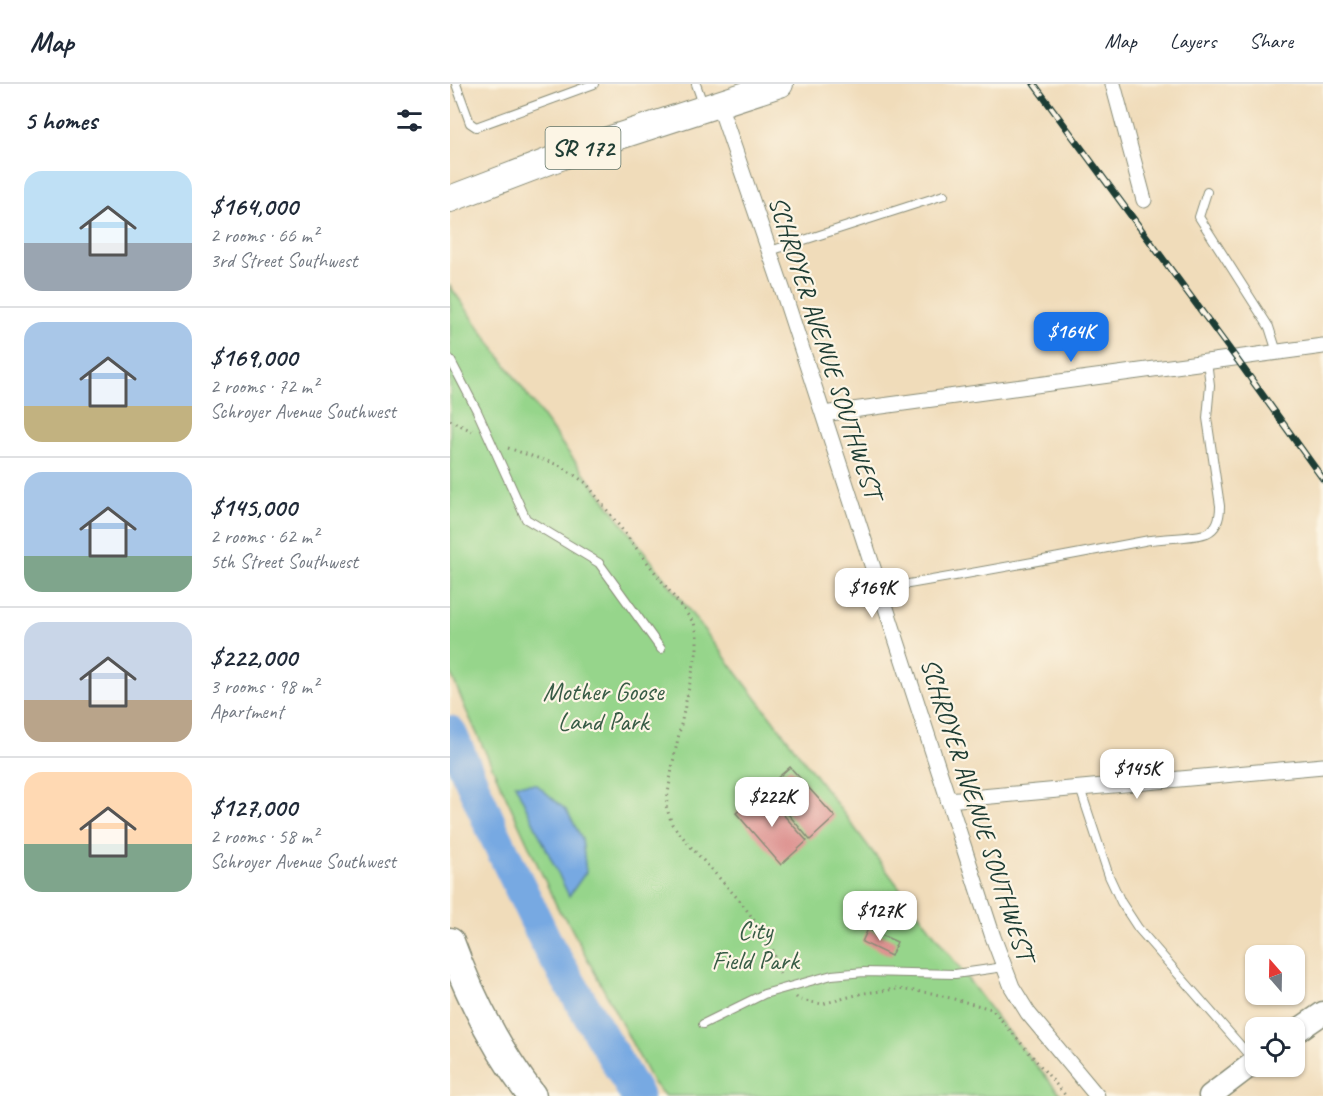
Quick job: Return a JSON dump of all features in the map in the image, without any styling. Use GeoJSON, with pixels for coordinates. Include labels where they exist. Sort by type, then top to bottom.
{"type":"FeatureCollection","features":[{"type":"Feature","properties":{"kind":"highway"},"geometry":{"type":"LineString","coordinates":[[450,942],[475,1002],[500,1049],[532,1096]]}},
{"type":"Feature","properties":{"kind":"main road","name":"SR 172"},"geometry":{"type":"LineString","coordinates":[[450,199],[589,146],[780,84]]}},
{"type":"Feature","properties":{"kind":"street"},"geometry":{"type":"LineString","coordinates":[[1113,84],[1144,200]]}},
{"type":"Feature","properties":{"kind":"street","name":"SCHROYER AVENUE SOUTHWEST"},"geometry":{"type":"LineString","coordinates":[[712,106],[770,251],[1004,967],[1012,987],[1028,1013],[1097,1096]]}},
{"type":"Feature","properties":{"kind":"street"},"geometry":{"type":"LineString","coordinates":[[823,414],[1323,346]]}},
{"type":"Feature","properties":{"kind":"street"},"geometry":{"type":"LineString","coordinates":[[948,800],[1323,766]]}},
{"type":"Feature","properties":{"kind":"street"},"geometry":{"type":"LineString","coordinates":[[1305,1025],[1323,1013]]}},
{"type":"Feature","properties":{"kind":"street"},"geometry":{"type":"LineString","coordinates":[[1210,1096],[1245,1070]]}},
{"type":"Feature","properties":{"kind":"lane"},"geometry":{"type":"LineString","coordinates":[[456,84],[470,123],[476,127],[594,84]]}},
{"type":"Feature","properties":{"kind":"lane"},"geometry":{"type":"LineString","coordinates":[[696,84],[712,106]]}},
{"type":"Feature","properties":{"kind":"lane"},"geometry":{"type":"LineString","coordinates":[[1207,192],[1199,217],[1269,327],[1277,352]]}},
{"type":"Feature","properties":{"kind":"lane"},"geometry":{"type":"LineString","coordinates":[[770,251],[944,195]]}},
{"type":"Feature","properties":{"kind":"lane"},"geometry":{"type":"LineString","coordinates":[[450,359],[526,519],[599,563],[661,649]]}},
{"type":"Feature","properties":{"kind":"lane"},"geometry":{"type":"LineString","coordinates":[[880,589],[1159,538],[1206,534],[1215,528],[1220,517],[1220,506],[1207,418],[1210,386],[1207,361]]}},
{"type":"Feature","properties":{"kind":"lane"},"geometry":{"type":"LineString","coordinates":[[1080,788],[1109,876],[1126,911],[1138,928],[1245,1051]]}},
{"type":"Feature","properties":{"kind":"lane"},"geometry":{"type":"LineString","coordinates":[[703,1024],[764,994],[832,975],[864,972],[956,974],[1004,967]]}},
{"type":"Feature","properties":{"kind":"path"},"geometry":{"type":"LineString","coordinates":[[450,420],[490,441],[561,466],[586,483],[694,623],[697,650],[666,806],[672,824],[741,902],[771,944],[785,988],[799,1000],[822,1004],[864,993],[897,988],[931,993],[992,1009],[1066,1096]]}},
{"type":"Feature","properties":{"kind":"green space"},"geometry":{"type":"Polygon","coordinates":[[[450,286],[565,448],[809,767],[1003,1026],[1062,1096],[665,1096],[653,1083],[568,922],[559,911],[450,671],[450,286]]]}},
{"type":"Feature","properties":{"kind":"water"},"geometry":{"type":"Polygon","coordinates":[[[515,784],[536,784],[567,811],[582,839],[586,872],[569,896],[515,784]]]}},
{"type":"Feature","properties":{"kind":"building"},"geometry":{"type":"Polygon","coordinates":[[[790,767],[835,817],[810,840],[766,788],[790,767]]]}},
{"type":"Feature","properties":{"kind":"building"},"geometry":{"type":"Polygon","coordinates":[[[762,791],[807,841],[781,865],[736,813],[762,791]]]}},
{"type":"Feature","properties":{"kind":"building"},"geometry":{"type":"Polygon","coordinates":[[[868,929],[897,942],[891,956],[862,942],[868,929]]]}},
{"type":"Feature","properties":{"kind":"waterway"},"geometry":{"type":"LineString","coordinates":[[450,732],[493,831],[549,948],[637,1096]]}},
{"type":"Feature","properties":{"kind":"railway"},"geometry":{"type":"LineString","coordinates":[[1034,84],[1323,479]]}},
{"type":"Feature","properties":{"kind":"park label","name":"Mother Goose Land Park"},"geometry":{"type":"Point","coordinates":[603,706]}},
{"type":"Feature","properties":{"kind":"park label","name":"City Field Park"},"geometry":{"type":"Point","coordinates":[755,945]}}]}
